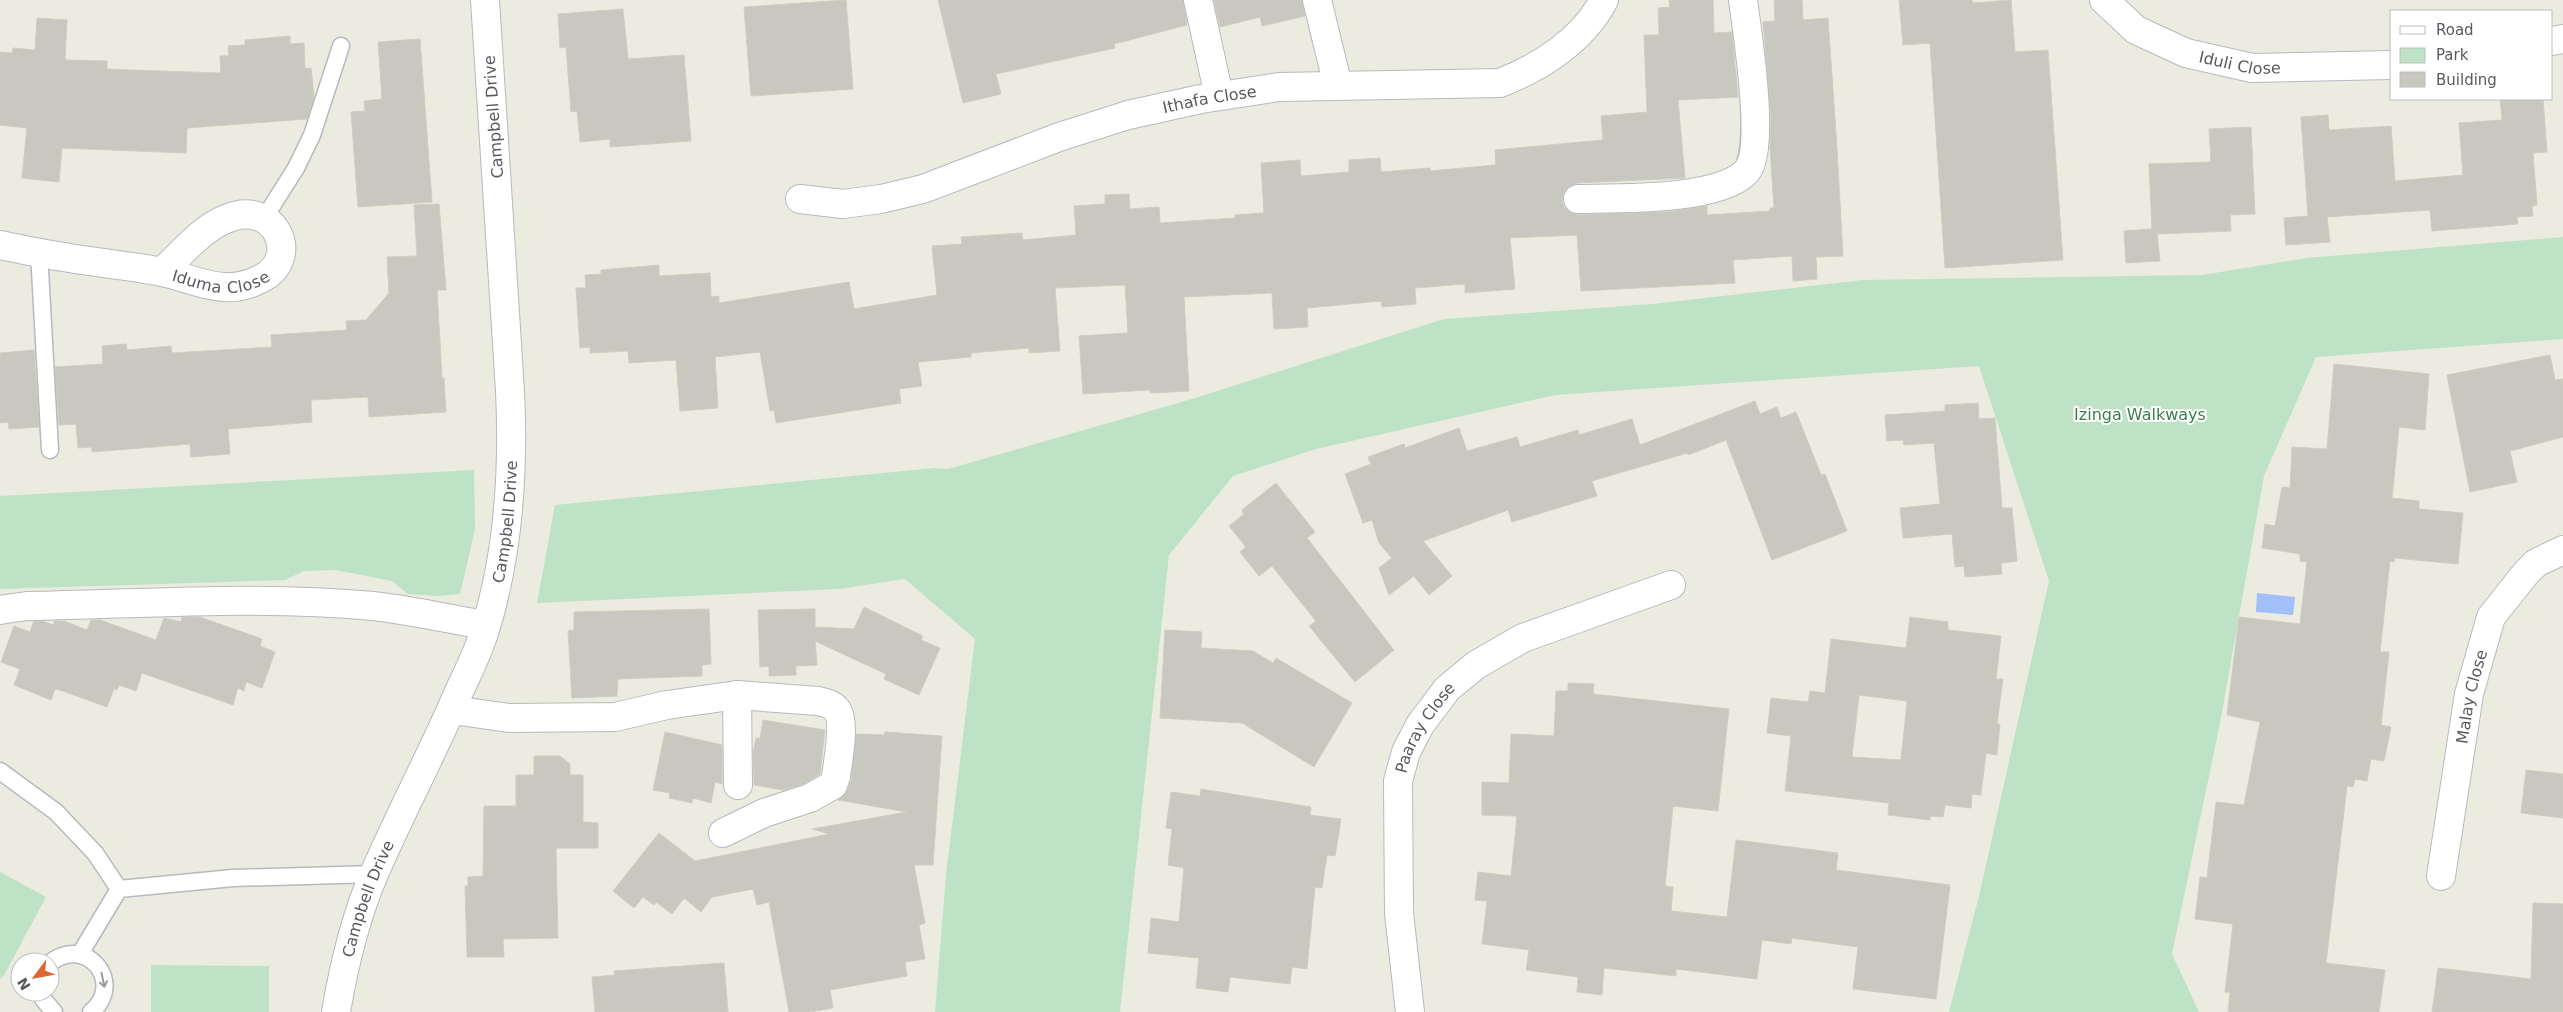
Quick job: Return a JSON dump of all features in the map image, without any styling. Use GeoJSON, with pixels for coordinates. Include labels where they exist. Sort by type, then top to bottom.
{"type":"FeatureCollection","features":[{"type":"Feature","properties":{"kind":"street","name":"Campbell Drive"},"geometry":{"type":"LineString","coordinates":[[336,1012],[342,974],[358,918],[374,874],[452,710],[486,625],[497,581],[509,512],[513,448],[485,0]]}},
{"type":"Feature","properties":{"kind":"street"},"geometry":{"type":"LineString","coordinates":[[1198,0],[1219,96]]}},
{"type":"Feature","properties":{"kind":"street"},"geometry":{"type":"LineString","coordinates":[[1317,0],[1338,86]]}},
{"type":"Feature","properties":{"kind":"street","name":"Ithafa Close"},"geometry":{"type":"LineString","coordinates":[[800,199],[843,204],[881,199],[924,189],[1059,138],[1128,115],[1219,96],[1279,87],[1500,83],[1523,74],[1551,56],[1578,35],[1604,0]]}},
{"type":"Feature","properties":{"kind":"street"},"geometry":{"type":"LineString","coordinates":[[1578,199],[1670,196],[1728,184],[1747,172],[1754,154],[1755,98],[1743,0]]}},
{"type":"Feature","properties":{"kind":"street","name":"Iduli Close"},"geometry":{"type":"LineString","coordinates":[[2104,0],[2136,30],[2186,53],[2252,68],[2390,65]]}},
{"type":"Feature","properties":{"kind":"street","name":"Iduma Close"},"geometry":{"type":"LineString","coordinates":[[0,245],[162,272],[203,284],[226,288],[251,284],[269,274],[279,259],[281,244],[276,228],[265,217],[246,214],[227,218],[199,236],[162,272]]}},
{"type":"Feature","properties":{"kind":"street","name":"Malay Close"},"geometry":{"type":"LineString","coordinates":[[2441,876],[2469,694],[2491,617],[2536,563],[2563,550]]}},
{"type":"Feature","properties":{"kind":"street","name":"Paaray Close"},"geometry":{"type":"LineString","coordinates":[[1410,1012],[1400,912],[1398,781],[1406,752],[1420,724],[1447,689],[1476,665],[1515,642],[1671,585]]}},
{"type":"Feature","properties":{"kind":"street"},"geometry":{"type":"LineString","coordinates":[[0,610],[27,606],[245,600],[375,606],[486,625]]}},
{"type":"Feature","properties":{"kind":"street"},"geometry":{"type":"LineString","coordinates":[[737,695],[738,784]]}},
{"type":"Feature","properties":{"kind":"street"},"geometry":{"type":"LineString","coordinates":[[452,710],[509,718],[615,718],[667,705],[737,695],[818,701],[830,704],[837,710],[841,720],[839,754],[833,785],[826,791],[764,813],[723,833]]}},
{"type":"Feature","properties":{"kind":"lane"},"geometry":{"type":"LineString","coordinates":[[265,217],[296,168],[312,135],[341,46]]}},
{"type":"Feature","properties":{"kind":"lane"},"geometry":{"type":"LineString","coordinates":[[39,252],[50,450]]}},
{"type":"Feature","properties":{"kind":"lane"},"geometry":{"type":"LineString","coordinates":[[0,771],[56,812],[95,854],[119,889]]}},
{"type":"Feature","properties":{"kind":"lane"},"geometry":{"type":"LineString","coordinates":[[119,889],[232,878],[374,874]]}},
{"type":"Feature","properties":{"kind":"lane"},"geometry":{"type":"LineString","coordinates":[[80,954],[119,889]]}},
{"type":"Feature","properties":{"kind":"lane"},"geometry":{"type":"LineString","coordinates":[[60,958],[68,954],[80,954],[91,959],[99,968],[104,978],[105,991],[101,1002],[91,1012]]}},
{"type":"Feature","properties":{"kind":"lane"},"geometry":{"type":"LineString","coordinates":[[45,1002],[54,1012]]}},
{"type":"Feature","properties":{"kind":"green space","name":"Izinga Walkways"},"geometry":{"type":"Polygon","coordinates":[[[2563,237],[2563,339],[2316,357],[2264,476],[2220,723],[2172,954],[2199,1012],[1949,1012],[1980,892],[2049,581],[1979,366],[1555,395],[1316,449],[1233,476],[1169,555],[1120,1012],[935,1012],[946,875],[975,639],[905,579],[839,589],[537,603],[555,505],[935,468],[948,469],[1192,399],[1444,319],[1652,304],[1863,280],[2202,275],[2306,258],[2563,237]]]}},
{"type":"Feature","properties":{"kind":"green space"},"geometry":{"type":"Polygon","coordinates":[[[474,470],[475,529],[460,594],[438,596],[408,594],[392,581],[336,570],[304,571],[285,580],[0,589],[0,496],[474,470]]]}},
{"type":"Feature","properties":{"kind":"green space"},"geometry":{"type":"Polygon","coordinates":[[[0,872],[46,897],[16,952],[10,952],[10,964],[2,979],[0,977],[0,872]]]}},
{"type":"Feature","properties":{"kind":"green space"},"geometry":{"type":"Polygon","coordinates":[[[151,965],[269,966],[269,1012],[151,1012],[151,965]]]}},
{"type":"Feature","properties":{"kind":"water"},"geometry":{"type":"Polygon","coordinates":[[[2257,593],[2295,597],[2293,615],[2256,612],[2257,593]]]}},
{"type":"Feature","properties":{"kind":"building"},"geometry":{"type":"Polygon","coordinates":[[[846,0],[853,89],[751,96],[744,7],[846,0]]]}},
{"type":"Feature","properties":{"kind":"building"},"geometry":{"type":"Polygon","coordinates":[[[938,0],[1183,0],[1187,25],[1114,44],[1115,48],[996,74],[1001,94],[963,103],[938,0]]]}},
{"type":"Feature","properties":{"kind":"building"},"geometry":{"type":"Polygon","coordinates":[[[1214,0],[1302,0],[1305,16],[1262,26],[1260,17],[1220,27],[1214,0]]]}},
{"type":"Feature","properties":{"kind":"building"},"geometry":{"type":"Polygon","coordinates":[[[1669,0],[1713,0],[1714,33],[1732,32],[1738,97],[1678,100],[1685,178],[1577,183],[1570,186],[1564,192],[1562,200],[1564,207],[1578,215],[1667,212],[1707,206],[1707,215],[1770,211],[1770,208],[1774,208],[1770,146],[1771,117],[1763,22],[1775,21],[1774,0],[1802,0],[1803,20],[1828,18],[1843,256],[1816,257],[1817,279],[1793,281],[1792,256],[1733,260],[1735,283],[1581,291],[1577,235],[1510,238],[1515,289],[1465,293],[1465,284],[1415,288],[1416,304],[1382,307],[1381,301],[1307,308],[1308,327],[1274,329],[1272,293],[1184,297],[1189,391],[1151,393],[1150,390],[1083,394],[1079,336],[1128,333],[1125,285],[1055,288],[1060,351],[1029,353],[1029,348],[971,353],[971,357],[918,362],[922,386],[899,389],[901,403],[776,423],[774,410],[770,411],[760,352],[715,357],[718,408],[680,411],[676,360],[629,363],[628,351],[590,353],[590,347],[580,348],[576,288],[586,288],[585,275],[601,274],[601,270],[659,265],[659,276],[710,273],[711,297],[719,296],[719,303],[849,282],[854,309],[937,295],[932,246],[962,244],[961,237],[1022,233],[1023,240],[1076,235],[1074,206],[1105,204],[1105,195],[1129,194],[1130,209],[1159,207],[1160,223],[1235,218],[1235,215],[1264,213],[1261,163],[1300,160],[1301,176],[1349,172],[1349,160],[1380,158],[1381,172],[1430,168],[1430,171],[1496,165],[1495,150],[1603,140],[1601,116],[1647,112],[1644,35],[1659,35],[1658,8],[1670,7],[1669,0]]]}},
{"type":"Feature","properties":{"kind":"building"},"geometry":{"type":"Polygon","coordinates":[[[1899,0],[1972,0],[1973,3],[2011,0],[2015,52],[2048,50],[2063,260],[1945,268],[1930,43],[1903,45],[1899,0]]]}},
{"type":"Feature","properties":{"kind":"building"},"geometry":{"type":"Polygon","coordinates":[[[623,9],[628,59],[684,55],[691,141],[610,147],[610,139],[580,142],[577,111],[571,112],[566,47],[560,48],[558,14],[623,9]]]}},
{"type":"Feature","properties":{"kind":"building"},"geometry":{"type":"Polygon","coordinates":[[[37,18],[67,20],[65,60],[107,61],[107,69],[221,73],[220,56],[229,56],[228,46],[245,45],[245,40],[290,36],[290,44],[304,43],[305,69],[311,68],[314,97],[307,119],[187,128],[186,153],[62,148],[59,182],[22,178],[27,128],[0,125],[0,52],[12,53],[13,48],[35,50],[37,18]]]}},
{"type":"Feature","properties":{"kind":"building"},"geometry":{"type":"Polygon","coordinates":[[[420,39],[432,202],[358,207],[351,112],[365,111],[364,101],[382,99],[378,42],[420,39]]]}},
{"type":"Feature","properties":{"kind":"building"},"geometry":{"type":"Polygon","coordinates":[[[2500,100],[2543,100],[2547,152],[2533,153],[2537,205],[2532,206],[2533,216],[2517,217],[2518,224],[2432,231],[2430,210],[2327,217],[2330,242],[2286,245],[2284,218],[2308,216],[2301,117],[2328,115],[2329,130],[2391,126],[2395,181],[2463,175],[2459,123],[2502,120],[2500,100]]]}},
{"type":"Feature","properties":{"kind":"building"},"geometry":{"type":"Polygon","coordinates":[[[2251,127],[2255,214],[2230,215],[2231,231],[2157,234],[2160,261],[2126,263],[2124,231],[2152,229],[2149,164],[2211,162],[2209,129],[2251,127]]]}},
{"type":"Feature","properties":{"kind":"building"},"geometry":{"type":"Polygon","coordinates":[[[439,204],[446,290],[437,290],[446,412],[369,417],[368,397],[311,400],[312,422],[228,429],[230,454],[191,457],[190,444],[92,452],[92,447],[78,448],[76,424],[59,425],[55,367],[103,364],[102,346],[126,344],[127,350],[171,346],[172,353],[272,347],[271,335],[347,330],[346,321],[366,320],[389,293],[387,257],[417,256],[414,205],[439,204]]]}},
{"type":"Feature","properties":{"kind":"building"},"geometry":{"type":"Polygon","coordinates":[[[34,350],[39,427],[9,429],[8,422],[0,423],[0,353],[34,350]]]}},
{"type":"Feature","properties":{"kind":"building"},"geometry":{"type":"Polygon","coordinates":[[[2550,355],[2555,380],[2563,379],[2563,437],[2510,451],[2517,482],[2470,492],[2447,375],[2550,355]]]}},
{"type":"Feature","properties":{"kind":"building"},"geometry":{"type":"Polygon","coordinates":[[[2334,364],[2429,374],[2425,430],[2399,427],[2392,498],[2419,501],[2419,509],[2463,513],[2458,564],[2395,558],[2394,562],[2390,561],[2380,652],[2389,652],[2381,725],[2391,727],[2384,761],[2371,759],[2367,781],[2355,779],[2353,787],[2347,786],[2326,963],[2385,970],[2379,1012],[2228,1012],[2230,992],[2225,992],[2233,924],[2195,919],[2200,877],[2207,878],[2216,802],[2244,805],[2260,722],[2227,715],[2239,617],[2300,624],[2307,562],[2300,561],[2300,554],[2262,548],[2265,524],[2275,526],[2282,487],[2290,488],[2292,447],[2327,449],[2334,364]]]}},
{"type":"Feature","properties":{"kind":"building"},"geometry":{"type":"Polygon","coordinates":[[[1755,401],[1760,414],[1777,407],[1781,418],[1796,412],[1821,475],[1825,474],[1847,531],[1772,560],[1726,440],[1688,455],[1687,453],[1592,481],[1597,496],[1512,522],[1508,510],[1423,541],[1452,576],[1429,595],[1414,576],[1389,595],[1379,568],[1392,558],[1379,543],[1372,520],[1363,523],[1345,474],[1371,464],[1368,457],[1404,444],[1405,448],[1459,428],[1467,451],[1517,437],[1520,447],[1578,430],[1579,435],[1632,419],[1640,445],[1755,401]]]}},
{"type":"Feature","properties":{"kind":"building"},"geometry":{"type":"Polygon","coordinates":[[[1978,403],[1979,419],[1995,418],[2002,508],[2012,508],[2017,561],[2001,563],[2002,574],[1965,577],[1964,566],[1955,567],[1952,534],[1903,538],[1900,508],[1940,504],[1934,443],[1904,445],[1903,440],[1887,441],[1885,415],[1945,411],[1945,405],[1978,403]]]}},
{"type":"Feature","properties":{"kind":"building"},"geometry":{"type":"Polygon","coordinates":[[[1276,483],[1315,532],[1307,538],[1394,650],[1355,682],[1309,626],[1316,621],[1272,566],[1259,576],[1240,552],[1246,547],[1229,526],[1244,514],[1242,510],[1276,483]]]}},
{"type":"Feature","properties":{"kind":"building"},"geometry":{"type":"Polygon","coordinates":[[[864,607],[923,636],[921,640],[940,648],[919,695],[884,679],[886,674],[815,641],[817,665],[796,666],[796,675],[769,676],[769,666],[760,667],[758,610],[815,609],[815,627],[854,629],[864,607]]]}},
{"type":"Feature","properties":{"kind":"building"},"geometry":{"type":"Polygon","coordinates":[[[709,609],[711,664],[702,665],[702,676],[618,679],[617,696],[572,698],[568,631],[574,630],[574,612],[709,609]]]}},
{"type":"Feature","properties":{"kind":"building"},"geometry":{"type":"Polygon","coordinates":[[[182,617],[200,617],[262,639],[260,646],[275,652],[262,688],[246,682],[244,691],[238,688],[233,705],[142,673],[136,691],[119,685],[117,690],[114,689],[107,707],[55,689],[51,700],[14,685],[20,669],[1,662],[14,626],[30,632],[34,621],[43,621],[53,625],[55,621],[64,621],[87,630],[91,620],[100,620],[156,640],[164,618],[181,622],[182,617]]]}},
{"type":"Feature","properties":{"kind":"building"},"geometry":{"type":"Polygon","coordinates":[[[1910,617],[1948,622],[1948,630],[2001,636],[1996,679],[2003,679],[1997,724],[2000,724],[1997,755],[1986,753],[1981,795],[1972,794],[1971,808],[1945,805],[1943,817],[1930,816],[1930,820],[1888,815],[1889,803],[1785,791],[1791,736],[1767,733],[1771,698],[1808,702],[1810,691],[1825,693],[1831,639],[1906,648],[1910,617]],[[1859,695],[1852,757],[1901,760],[1907,701],[1859,695]]]}},
{"type":"Feature","properties":{"kind":"building"},"geometry":{"type":"Polygon","coordinates":[[[1165,630],[1202,632],[1201,648],[1253,651],[1273,663],[1276,658],[1352,703],[1314,767],[1242,723],[1160,718],[1165,630]]]}},
{"type":"Feature","properties":{"kind":"building"},"geometry":{"type":"Polygon","coordinates":[[[1568,683],[1594,684],[1593,694],[1729,709],[1718,811],[1673,806],[1665,886],[1673,887],[1671,911],[1727,917],[1736,840],[1838,853],[1836,870],[1950,885],[1936,999],[1853,989],[1858,947],[1792,938],[1791,944],[1762,940],[1757,979],[1676,969],[1676,976],[1604,968],[1602,995],[1577,992],[1578,977],[1526,970],[1529,950],[1482,944],[1487,901],[1475,900],[1478,872],[1511,876],[1517,816],[1482,815],[1482,782],[1509,783],[1511,734],[1554,736],[1556,691],[1568,691],[1568,683]]]}},
{"type":"Feature","properties":{"kind":"building"},"geometry":{"type":"Polygon","coordinates":[[[763,720],[825,730],[820,774],[804,784],[783,790],[754,785],[753,752],[756,738],[760,739],[763,720]]]}},
{"type":"Feature","properties":{"kind":"building"},"geometry":{"type":"Polygon","coordinates":[[[665,732],[722,745],[722,784],[715,782],[711,803],[693,798],[692,803],[669,798],[670,793],[653,790],[665,732]]]}},
{"type":"Feature","properties":{"kind":"building"},"geometry":{"type":"Polygon","coordinates":[[[885,732],[942,736],[933,865],[914,865],[925,923],[919,925],[925,959],[905,962],[907,976],[830,990],[833,1008],[809,1012],[789,1012],[769,902],[757,905],[753,889],[712,897],[701,912],[684,898],[672,914],[656,902],[654,905],[643,897],[634,908],[613,891],[659,833],[695,861],[830,834],[812,829],[907,812],[838,800],[847,791],[851,781],[856,734],[884,735],[885,732]]]}},
{"type":"Feature","properties":{"kind":"building"},"geometry":{"type":"Polygon","coordinates":[[[534,756],[560,756],[570,764],[570,775],[583,775],[583,822],[598,823],[598,848],[556,848],[558,938],[503,939],[504,957],[467,957],[465,886],[468,886],[468,877],[483,876],[484,806],[516,806],[516,775],[534,775],[534,756]]]}},
{"type":"Feature","properties":{"kind":"building"},"geometry":{"type":"Polygon","coordinates":[[[2526,770],[2563,774],[2563,818],[2521,813],[2526,770]]]}},
{"type":"Feature","properties":{"kind":"building"},"geometry":{"type":"Polygon","coordinates":[[[1201,789],[1311,807],[1310,815],[1341,819],[1335,856],[1327,855],[1322,888],[1315,887],[1307,969],[1292,967],[1290,984],[1230,977],[1228,992],[1196,988],[1199,958],[1148,953],[1151,918],[1179,922],[1184,868],[1168,865],[1172,829],[1166,828],[1171,792],[1200,796],[1201,789]]]}},
{"type":"Feature","properties":{"kind":"building"},"geometry":{"type":"Polygon","coordinates":[[[2533,903],[2563,904],[2563,1012],[2432,1012],[2438,968],[2531,979],[2533,903]]]}},
{"type":"Feature","properties":{"kind":"building"},"geometry":{"type":"Polygon","coordinates":[[[724,963],[728,1012],[595,1012],[592,977],[615,975],[614,971],[724,963]]]}}]}
